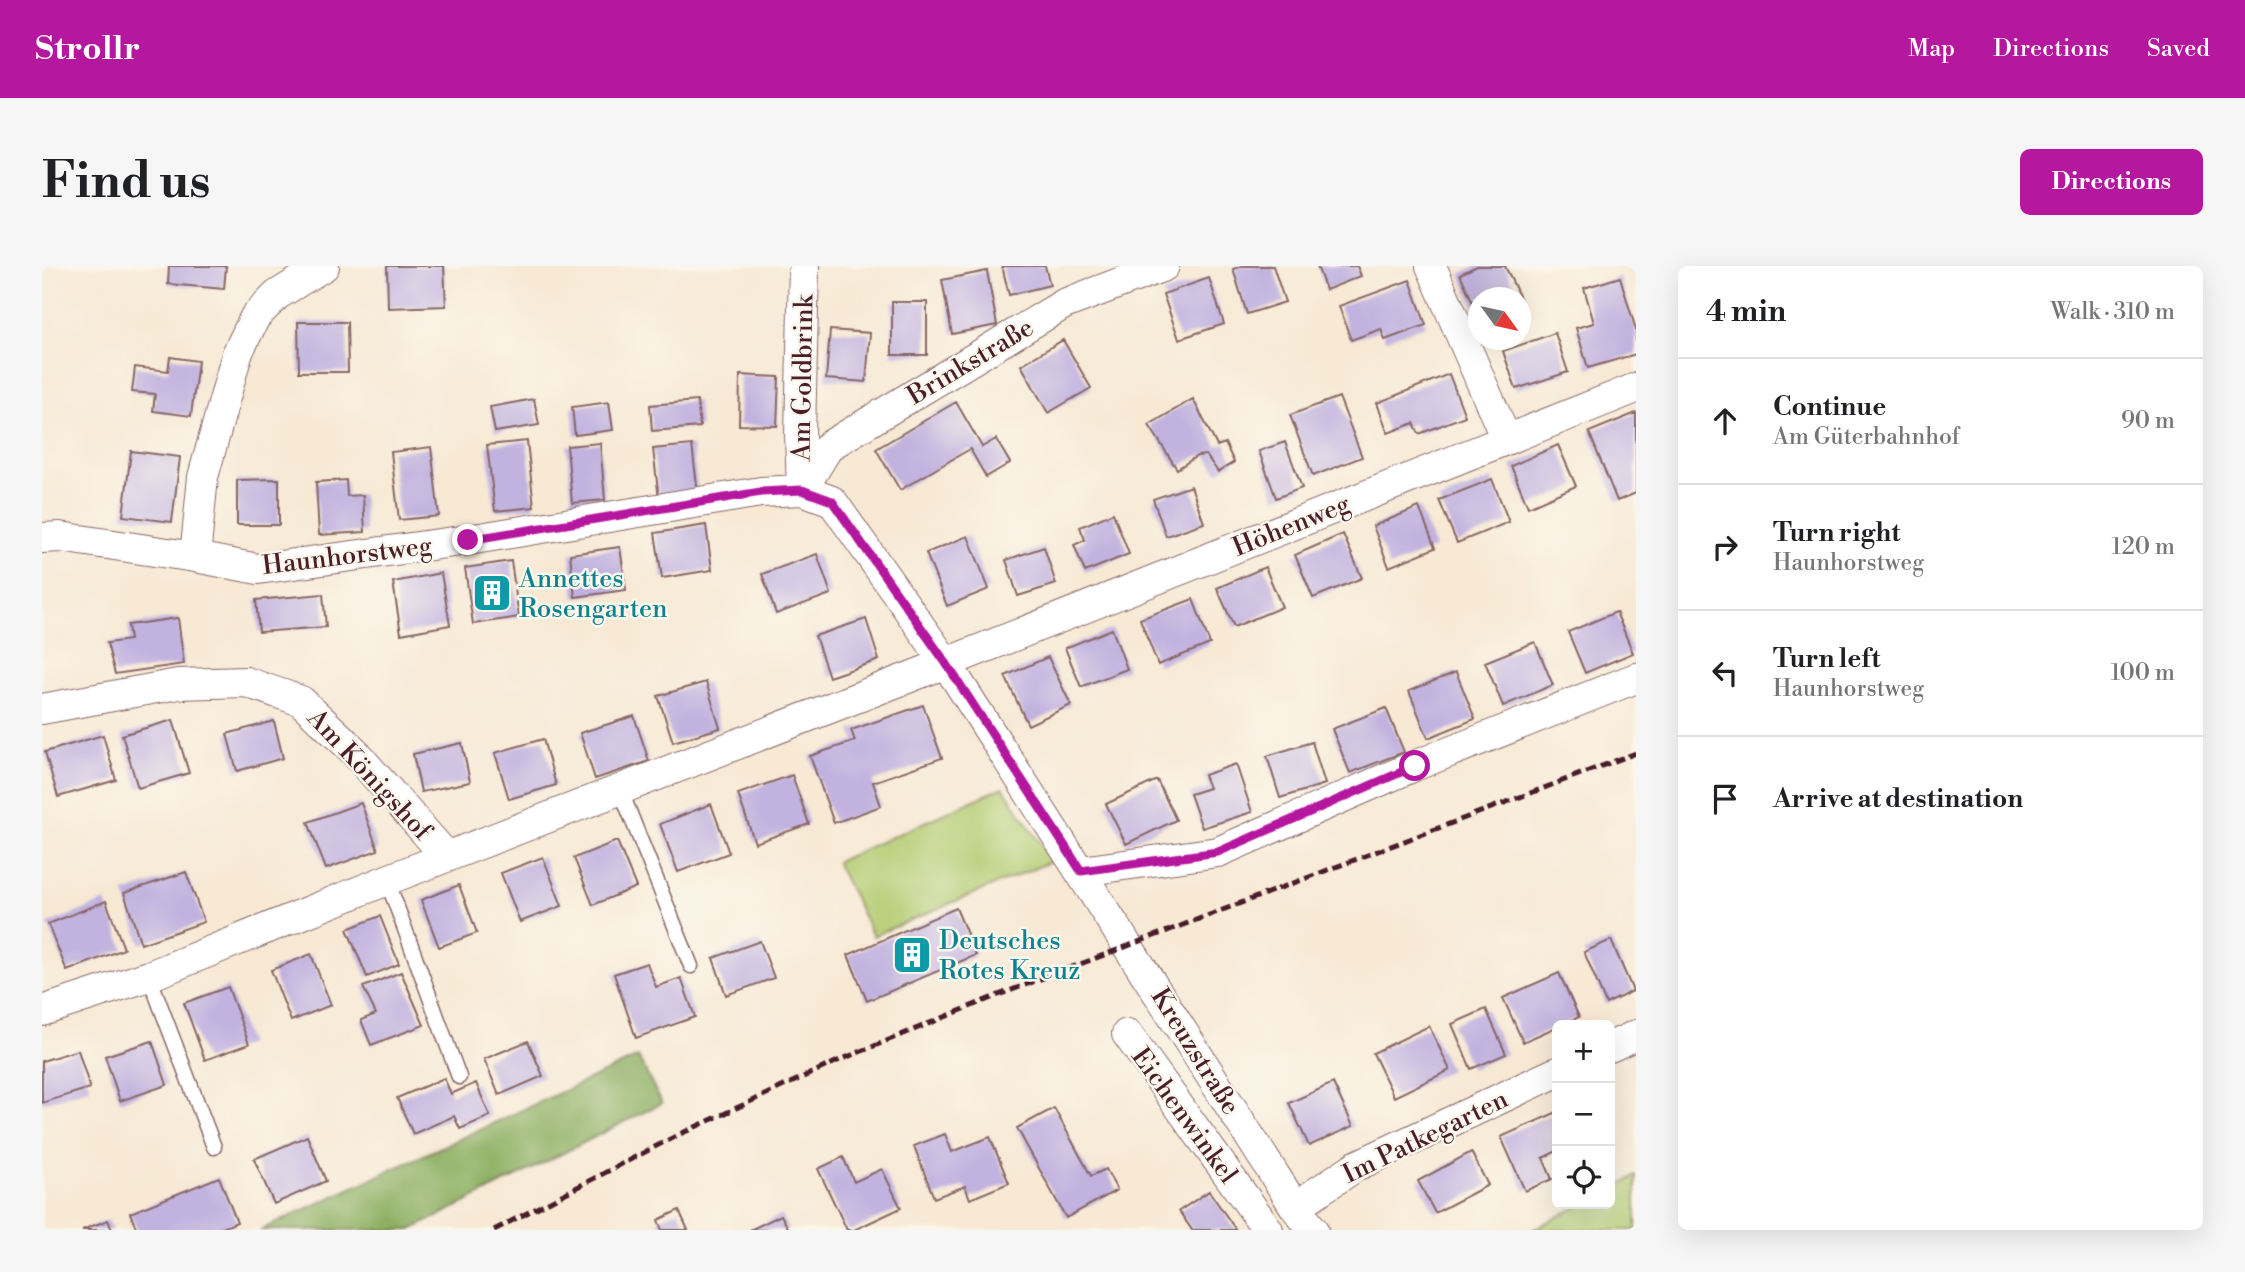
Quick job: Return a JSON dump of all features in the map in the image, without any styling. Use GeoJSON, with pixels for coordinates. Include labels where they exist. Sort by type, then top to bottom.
{"type":"FeatureCollection","features":[{"type":"Feature","properties":{"kind":"street"},"geometry":{"type":"LineString","coordinates":[[195,557],[203,477],[237,354],[256,317],[277,296],[324,266]]}},
{"type":"Feature","properties":{"kind":"street","name":"Am Goldbrink"},"geometry":{"type":"LineString","coordinates":[[802,490],[800,434],[804,266]]}},
{"type":"Feature","properties":{"kind":"street","name":"Brinkstraße"},"geometry":{"type":"LineString","coordinates":[[802,490],[829,446],[1064,304],[1164,266]]}},
{"type":"Feature","properties":{"kind":"street"},"geometry":{"type":"LineString","coordinates":[[1432,266],[1506,439]]}},
{"type":"Feature","properties":{"kind":"street","name":"Höhenweg"},"geometry":{"type":"LineString","coordinates":[[946,663],[1636,388]]}},
{"type":"Feature","properties":{"kind":"street","name":"Haunhorstweg"},"geometry":{"type":"LineString","coordinates":[[42,538],[60,537],[258,569],[468,540],[761,492],[802,490],[832,501],[946,663],[1081,871]]}},
{"type":"Feature","properties":{"kind":"street","name":"Am Königshof"},"geometry":{"type":"LineString","coordinates":[[42,1012],[149,976],[387,880],[946,663]]}},
{"type":"Feature","properties":{"kind":"street"},"geometry":{"type":"LineString","coordinates":[[1081,871],[1218,852],[1415,766],[1636,678]]}},
{"type":"Feature","properties":{"kind":"street","name":"Am Königshof"},"geometry":{"type":"LineString","coordinates":[[42,709],[178,684],[205,683],[246,682],[301,701],[351,748],[447,857]]}},
{"type":"Feature","properties":{"kind":"street","name":"Kreuzstraße"},"geometry":{"type":"LineString","coordinates":[[1081,871],[1304,1219]]}},
{"type":"Feature","properties":{"kind":"street","name":"Eichenwinkel"},"geometry":{"type":"LineString","coordinates":[[1127,1034],[1268,1230]]}},
{"type":"Feature","properties":{"kind":"street"},"geometry":{"type":"LineString","coordinates":[[1615,1045],[1636,1035]]}},
{"type":"Feature","properties":{"kind":"street","name":"Im Patkegarten"},"geometry":{"type":"LineString","coordinates":[[1304,1219],[1356,1166],[1552,1074]]}},
{"type":"Feature","properties":{"kind":"lane"},"geometry":{"type":"LineString","coordinates":[[620,789],[691,966]]}},
{"type":"Feature","properties":{"kind":"lane"},"geometry":{"type":"LineString","coordinates":[[387,880],[459,1077]]}},
{"type":"Feature","properties":{"kind":"lane"},"geometry":{"type":"LineString","coordinates":[[149,976],[214,1147]]}},
{"type":"Feature","properties":{"kind":"green space"},"geometry":{"type":"Polygon","coordinates":[[[1003,787],[1052,861],[873,936],[836,862],[1003,787]]]}},
{"type":"Feature","properties":{"kind":"green space"},"geometry":{"type":"Polygon","coordinates":[[[638,1057],[662,1103],[411,1230],[260,1230],[638,1057]]]}},
{"type":"Feature","properties":{"kind":"green space"},"geometry":{"type":"Polygon","coordinates":[[[1636,1176],[1636,1230],[1532,1230],[1573,1209],[1615,1209],[1615,1187],[1636,1176]]]}},
{"type":"Feature","properties":{"kind":"building"},"geometry":{"type":"Polygon","coordinates":[[[169,266],[226,266],[224,289],[168,284],[169,266]]]}},
{"type":"Feature","properties":{"kind":"building"},"geometry":{"type":"Polygon","coordinates":[[[387,266],[444,266],[446,306],[388,308],[387,266]]]}},
{"type":"Feature","properties":{"kind":"building"},"geometry":{"type":"Polygon","coordinates":[[[1002,266],[1045,266],[1050,285],[1009,295],[1002,266]]]}},
{"type":"Feature","properties":{"kind":"building"},"geometry":{"type":"Polygon","coordinates":[[[1241,266],[1273,266],[1285,302],[1247,314],[1233,269],[1241,266]]]}},
{"type":"Feature","properties":{"kind":"building"},"geometry":{"type":"Polygon","coordinates":[[[1317,266],[1357,266],[1361,276],[1326,290],[1317,266]]]}},
{"type":"Feature","properties":{"kind":"building"},"geometry":{"type":"Polygon","coordinates":[[[1477,266],[1505,266],[1515,287],[1468,287],[1468,292],[1460,274],[1477,266]]]}},
{"type":"Feature","properties":{"kind":"building"},"geometry":{"type":"Polygon","coordinates":[[[987,271],[997,325],[952,334],[942,280],[987,271]]]}},
{"type":"Feature","properties":{"kind":"building"},"geometry":{"type":"Polygon","coordinates":[[[1620,277],[1636,330],[1636,354],[1588,368],[1576,328],[1594,323],[1584,288],[1620,277]]]}},
{"type":"Feature","properties":{"kind":"building"},"geometry":{"type":"Polygon","coordinates":[[[1209,278],[1224,324],[1179,339],[1163,294],[1209,278]]]}},
{"type":"Feature","properties":{"kind":"building"},"geometry":{"type":"Polygon","coordinates":[[[1410,280],[1426,325],[1385,340],[1381,329],[1351,340],[1339,306],[1410,280]]]}},
{"type":"Feature","properties":{"kind":"building"},"geometry":{"type":"Polygon","coordinates":[[[892,302],[927,302],[927,355],[892,355],[892,302]]]}},
{"type":"Feature","properties":{"kind":"building"},"geometry":{"type":"Polygon","coordinates":[[[298,322],[347,322],[348,372],[299,372],[298,322]]]}},
{"type":"Feature","properties":{"kind":"building"},"geometry":{"type":"Polygon","coordinates":[[[830,330],[870,333],[866,382],[826,379],[830,330]]]}},
{"type":"Feature","properties":{"kind":"building"},"geometry":{"type":"Polygon","coordinates":[[[1555,333],[1568,372],[1516,389],[1503,351],[1531,350],[1531,341],[1555,333]]]}},
{"type":"Feature","properties":{"kind":"building"},"geometry":{"type":"Polygon","coordinates":[[[1063,340],[1091,388],[1048,413],[1021,365],[1063,340]]]}},
{"type":"Feature","properties":{"kind":"building"},"geometry":{"type":"Polygon","coordinates":[[[170,357],[198,361],[191,416],[153,411],[155,394],[132,392],[135,367],[168,371],[170,357]]]}},
{"type":"Feature","properties":{"kind":"building"},"geometry":{"type":"Polygon","coordinates":[[[1449,374],[1465,416],[1419,434],[1414,423],[1388,433],[1377,403],[1449,374]]]}},
{"type":"Feature","properties":{"kind":"building"},"geometry":{"type":"Polygon","coordinates":[[[740,375],[779,377],[777,426],[739,425],[740,375]]]}},
{"type":"Feature","properties":{"kind":"building"},"geometry":{"type":"Polygon","coordinates":[[[1339,397],[1362,457],[1313,476],[1290,415],[1339,397]]]}},
{"type":"Feature","properties":{"kind":"building"},"geometry":{"type":"Polygon","coordinates":[[[534,399],[539,425],[495,432],[490,407],[534,399]]]}},
{"type":"Feature","properties":{"kind":"building"},"geometry":{"type":"Polygon","coordinates":[[[1193,399],[1217,446],[1225,443],[1234,462],[1218,472],[1206,455],[1197,456],[1177,469],[1149,425],[1193,399]]]}},
{"type":"Feature","properties":{"kind":"building"},"geometry":{"type":"Polygon","coordinates":[[[697,401],[700,427],[652,431],[650,405],[697,401]]]}},
{"type":"Feature","properties":{"kind":"building"},"geometry":{"type":"Polygon","coordinates":[[[609,402],[613,430],[575,435],[572,407],[609,402]]]}},
{"type":"Feature","properties":{"kind":"building"},"geometry":{"type":"Polygon","coordinates":[[[956,402],[982,447],[996,439],[1010,463],[986,477],[970,449],[900,490],[876,449],[956,402]]]}},
{"type":"Feature","properties":{"kind":"building"},"geometry":{"type":"Polygon","coordinates":[[[1636,413],[1636,493],[1617,501],[1589,432],[1636,413]]]}},
{"type":"Feature","properties":{"kind":"building"},"geometry":{"type":"Polygon","coordinates":[[[527,441],[534,507],[495,511],[487,445],[527,441]]]}},
{"type":"Feature","properties":{"kind":"building"},"geometry":{"type":"Polygon","coordinates":[[[1285,442],[1302,488],[1276,498],[1259,451],[1285,442]]]}},
{"type":"Feature","properties":{"kind":"building"},"geometry":{"type":"Polygon","coordinates":[[[600,443],[605,500],[572,503],[567,446],[600,443]]]}},
{"type":"Feature","properties":{"kind":"building"},"geometry":{"type":"Polygon","coordinates":[[[692,445],[698,494],[659,499],[653,449],[692,445]]]}},
{"type":"Feature","properties":{"kind":"building"},"geometry":{"type":"Polygon","coordinates":[[[1558,445],[1576,486],[1528,507],[1511,466],[1558,445]]]}},
{"type":"Feature","properties":{"kind":"building"},"geometry":{"type":"Polygon","coordinates":[[[431,447],[439,516],[399,520],[391,452],[431,447]]]}},
{"type":"Feature","properties":{"kind":"building"},"geometry":{"type":"Polygon","coordinates":[[[131,451],[180,457],[172,522],[123,516],[131,451]]]}},
{"type":"Feature","properties":{"kind":"building"},"geometry":{"type":"Polygon","coordinates":[[[279,479],[279,525],[237,525],[237,480],[279,479]]]}},
{"type":"Feature","properties":{"kind":"building"},"geometry":{"type":"Polygon","coordinates":[[[1492,479],[1509,522],[1457,543],[1439,500],[1492,479]]]}},
{"type":"Feature","properties":{"kind":"building"},"geometry":{"type":"Polygon","coordinates":[[[346,480],[347,496],[363,495],[365,532],[319,535],[316,482],[346,480]]]}},
{"type":"Feature","properties":{"kind":"building"},"geometry":{"type":"Polygon","coordinates":[[[1191,486],[1204,523],[1166,536],[1153,499],[1191,486]]]}},
{"type":"Feature","properties":{"kind":"building"},"geometry":{"type":"Polygon","coordinates":[[[1419,507],[1435,548],[1389,567],[1373,526],[1419,507]]]}},
{"type":"Feature","properties":{"kind":"building"},"geometry":{"type":"Polygon","coordinates":[[[1113,513],[1129,554],[1085,572],[1074,545],[1085,540],[1080,527],[1113,513]]]}},
{"type":"Feature","properties":{"kind":"building"},"geometry":{"type":"Polygon","coordinates":[[[706,525],[712,570],[662,578],[655,533],[706,525]]]}},
{"type":"Feature","properties":{"kind":"building"},"geometry":{"type":"Polygon","coordinates":[[[1343,534],[1362,578],[1313,598],[1295,555],[1343,534]]]}},
{"type":"Feature","properties":{"kind":"building"},"geometry":{"type":"Polygon","coordinates":[[[968,536],[989,589],[947,606],[926,553],[968,536]]]}},
{"type":"Feature","properties":{"kind":"building"},"geometry":{"type":"Polygon","coordinates":[[[620,547],[626,590],[575,597],[570,554],[620,547]]]}},
{"type":"Feature","properties":{"kind":"building"},"geometry":{"type":"Polygon","coordinates":[[[1044,547],[1056,584],[1018,596],[1006,560],[1044,547]]]}},
{"type":"Feature","properties":{"kind":"building"},"geometry":{"type":"Polygon","coordinates":[[[817,554],[831,594],[776,614],[762,574],[817,554]]]}},
{"type":"Feature","properties":{"kind":"building","name":"Annettes Rosengarten"},"geometry":{"type":"Polygon","coordinates":[[[511,561],[519,617],[473,624],[465,568],[511,561]]]}},
{"type":"Feature","properties":{"kind":"building"},"geometry":{"type":"Polygon","coordinates":[[[1265,567],[1282,607],[1234,627],[1217,588],[1265,567]]]}},
{"type":"Feature","properties":{"kind":"building"},"geometry":{"type":"Polygon","coordinates":[[[441,573],[450,625],[401,634],[393,582],[441,573]]]}},
{"type":"Feature","properties":{"kind":"building"},"geometry":{"type":"Polygon","coordinates":[[[323,594],[326,627],[259,632],[256,600],[323,594]]]}},
{"type":"Feature","properties":{"kind":"building"},"geometry":{"type":"Polygon","coordinates":[[[1193,599],[1210,644],[1158,665],[1140,619],[1193,599]]]}},
{"type":"Feature","properties":{"kind":"building"},"geometry":{"type":"Polygon","coordinates":[[[1616,612],[1633,653],[1585,673],[1568,632],[1616,612]]]}},
{"type":"Feature","properties":{"kind":"building"},"geometry":{"type":"Polygon","coordinates":[[[178,618],[184,664],[115,674],[107,643],[130,640],[128,625],[178,618]]]}},
{"type":"Feature","properties":{"kind":"building"},"geometry":{"type":"Polygon","coordinates":[[[866,619],[879,660],[829,677],[815,636],[866,619]]]}},
{"type":"Feature","properties":{"kind":"building"},"geometry":{"type":"Polygon","coordinates":[[[1112,629],[1127,669],[1081,687],[1065,648],[1112,629]]]}},
{"type":"Feature","properties":{"kind":"building"},"geometry":{"type":"Polygon","coordinates":[[[1535,642],[1553,685],[1503,706],[1485,662],[1535,642]]]}},
{"type":"Feature","properties":{"kind":"building"},"geometry":{"type":"Polygon","coordinates":[[[1048,657],[1071,705],[1028,725],[1005,676],[1048,657]]]}},
{"type":"Feature","properties":{"kind":"building"},"geometry":{"type":"Polygon","coordinates":[[[1456,672],[1475,719],[1428,738],[1409,691],[1456,672]]]}},
{"type":"Feature","properties":{"kind":"building"},"geometry":{"type":"Polygon","coordinates":[[[706,682],[720,728],[673,742],[658,696],[706,682]]]}},
{"type":"Feature","properties":{"kind":"building"},"geometry":{"type":"Polygon","coordinates":[[[923,705],[942,758],[873,782],[881,806],[834,823],[810,756],[855,741],[851,730],[923,705]]]}},
{"type":"Feature","properties":{"kind":"building"},"geometry":{"type":"Polygon","coordinates":[[[1386,708],[1404,752],[1350,773],[1332,729],[1386,708]]]}},
{"type":"Feature","properties":{"kind":"building"},"geometry":{"type":"Polygon","coordinates":[[[634,716],[649,761],[595,779],[580,733],[634,716]]]}},
{"type":"Feature","properties":{"kind":"building"},"geometry":{"type":"Polygon","coordinates":[[[173,720],[189,773],[138,788],[122,735],[173,720]]]}},
{"type":"Feature","properties":{"kind":"building"},"geometry":{"type":"Polygon","coordinates":[[[274,721],[283,758],[237,771],[227,734],[274,721]]]}},
{"type":"Feature","properties":{"kind":"building"},"geometry":{"type":"Polygon","coordinates":[[[103,735],[116,780],[58,797],[45,752],[103,735]]]}},
{"type":"Feature","properties":{"kind":"building"},"geometry":{"type":"Polygon","coordinates":[[[543,739],[556,785],[509,799],[495,753],[543,739]]]}},
{"type":"Feature","properties":{"kind":"building"},"geometry":{"type":"Polygon","coordinates":[[[1312,742],[1325,784],[1280,798],[1267,756],[1312,742]]]}},
{"type":"Feature","properties":{"kind":"building"},"geometry":{"type":"Polygon","coordinates":[[[462,743],[470,782],[421,792],[413,754],[462,743]]]}},
{"type":"Feature","properties":{"kind":"building"},"geometry":{"type":"Polygon","coordinates":[[[1236,764],[1252,812],[1202,828],[1190,794],[1209,788],[1204,775],[1236,764]]]}},
{"type":"Feature","properties":{"kind":"building"},"geometry":{"type":"Polygon","coordinates":[[[792,775],[809,824],[755,843],[738,794],[792,775]]]}},
{"type":"Feature","properties":{"kind":"building"},"geometry":{"type":"Polygon","coordinates":[[[1157,780],[1176,820],[1126,844],[1106,804],[1157,780]]]}},
{"type":"Feature","properties":{"kind":"building"},"geometry":{"type":"Polygon","coordinates":[[[361,803],[378,850],[326,869],[308,822],[361,803]]]}},
{"type":"Feature","properties":{"kind":"building"},"geometry":{"type":"Polygon","coordinates":[[[711,804],[729,853],[678,872],[660,824],[711,804]]]}},
{"type":"Feature","properties":{"kind":"building"},"geometry":{"type":"Polygon","coordinates":[[[617,841],[636,887],[593,905],[574,858],[617,841]]]}},
{"type":"Feature","properties":{"kind":"building"},"geometry":{"type":"Polygon","coordinates":[[[543,857],[562,906],[520,922],[501,873],[543,857]]]}},
{"type":"Feature","properties":{"kind":"building"},"geometry":{"type":"Polygon","coordinates":[[[186,872],[204,922],[141,944],[124,893],[186,872]]]}},
{"type":"Feature","properties":{"kind":"building"},"geometry":{"type":"Polygon","coordinates":[[[459,885],[477,933],[439,947],[421,900],[459,885]]]}},
{"type":"Feature","properties":{"kind":"building"},"geometry":{"type":"Polygon","coordinates":[[[106,901],[124,949],[67,971],[48,924],[106,901]]]}},
{"type":"Feature","properties":{"kind":"building","name":"Deutsches Rotes Kreuz"},"geometry":{"type":"Polygon","coordinates":[[[956,908],[976,955],[867,1001],[848,955],[956,908]]]}},
{"type":"Feature","properties":{"kind":"building"},"geometry":{"type":"Polygon","coordinates":[[[380,916],[399,964],[367,977],[347,929],[380,916]]]}},
{"type":"Feature","properties":{"kind":"building"},"geometry":{"type":"Polygon","coordinates":[[[1611,940],[1633,991],[1606,1004],[1584,952],[1611,940]]]}},
{"type":"Feature","properties":{"kind":"building"},"geometry":{"type":"Polygon","coordinates":[[[760,941],[774,978],[726,995],[713,958],[760,941]]]}},
{"type":"Feature","properties":{"kind":"building"},"geometry":{"type":"Polygon","coordinates":[[[311,954],[331,1005],[291,1021],[271,970],[311,954]]]}},
{"type":"Feature","properties":{"kind":"building"},"geometry":{"type":"Polygon","coordinates":[[[647,963],[656,987],[681,978],[695,1017],[636,1038],[614,974],[647,963]]]}},
{"type":"Feature","properties":{"kind":"building"},"geometry":{"type":"Polygon","coordinates":[[[401,972],[424,1025],[371,1045],[361,1020],[376,1014],[363,987],[401,972]]]}},
{"type":"Feature","properties":{"kind":"building"},"geometry":{"type":"Polygon","coordinates":[[[1559,973],[1579,1017],[1572,1020],[1552,1020],[1552,1029],[1523,1042],[1503,998],[1559,973]]]}},
{"type":"Feature","properties":{"kind":"building"},"geometry":{"type":"Polygon","coordinates":[[[228,987],[249,1044],[205,1060],[184,1003],[228,987]]]}},
{"type":"Feature","properties":{"kind":"building"},"geometry":{"type":"Polygon","coordinates":[[[1486,1009],[1506,1054],[1471,1069],[1452,1024],[1486,1009]]]}},
{"type":"Feature","properties":{"kind":"building"},"geometry":{"type":"Polygon","coordinates":[[[1429,1026],[1450,1070],[1394,1097],[1373,1053],[1429,1026]]]}},
{"type":"Feature","properties":{"kind":"building"},"geometry":{"type":"Polygon","coordinates":[[[152,1041],[167,1085],[120,1101],[105,1056],[152,1041]]]}},
{"type":"Feature","properties":{"kind":"building"},"geometry":{"type":"Polygon","coordinates":[[[528,1041],[543,1076],[499,1095],[484,1059],[528,1041]]]}},
{"type":"Feature","properties":{"kind":"building"},"geometry":{"type":"Polygon","coordinates":[[[78,1050],[90,1088],[42,1103],[42,1061],[78,1050]]]}},
{"type":"Feature","properties":{"kind":"building"},"geometry":{"type":"Polygon","coordinates":[[[444,1078],[451,1094],[476,1083],[490,1116],[460,1129],[454,1116],[413,1134],[397,1098],[444,1078]]]}},
{"type":"Feature","properties":{"kind":"building"},"geometry":{"type":"Polygon","coordinates":[[[1333,1083],[1353,1126],[1309,1146],[1289,1103],[1333,1083]]]}},
{"type":"Feature","properties":{"kind":"building"},"geometry":{"type":"Polygon","coordinates":[[[1054,1108],[1091,1176],[1106,1169],[1117,1190],[1066,1218],[1017,1128],[1054,1108]]]}},
{"type":"Feature","properties":{"kind":"building"},"geometry":{"type":"Polygon","coordinates":[[[1552,1114],[1552,1154],[1543,1158],[1552,1179],[1525,1191],[1501,1137],[1552,1114]]]}},
{"type":"Feature","properties":{"kind":"building"},"geometry":{"type":"Polygon","coordinates":[[[945,1134],[952,1152],[990,1137],[1009,1183],[970,1199],[965,1186],[934,1198],[914,1146],[945,1134]]]}},
{"type":"Feature","properties":{"kind":"building"},"geometry":{"type":"Polygon","coordinates":[[[307,1136],[326,1181],[274,1204],[254,1159],[307,1136]]]}},
{"type":"Feature","properties":{"kind":"building"},"geometry":{"type":"Polygon","coordinates":[[[1471,1152],[1488,1185],[1435,1213],[1418,1181],[1471,1152]]]}},
{"type":"Feature","properties":{"kind":"building"},"geometry":{"type":"Polygon","coordinates":[[[843,1157],[854,1182],[882,1169],[901,1208],[854,1230],[847,1230],[818,1169],[843,1157]]]}},
{"type":"Feature","properties":{"kind":"building"},"geometry":{"type":"Polygon","coordinates":[[[219,1177],[237,1222],[218,1230],[137,1230],[130,1213],[219,1177]]]}},
{"type":"Feature","properties":{"kind":"building"},"geometry":{"type":"Polygon","coordinates":[[[1209,1191],[1236,1230],[1192,1230],[1179,1211],[1209,1191]]]}},
{"type":"Feature","properties":{"kind":"building"},"geometry":{"type":"Polygon","coordinates":[[[679,1210],[688,1230],[662,1230],[658,1220],[679,1210]]]}},
{"type":"Feature","properties":{"kind":"building"},"geometry":{"type":"Polygon","coordinates":[[[781,1215],[789,1230],[750,1230],[781,1215]]]}},
{"type":"Feature","properties":{"kind":"building"},"geometry":{"type":"Polygon","coordinates":[[[108,1220],[112,1230],[82,1230],[108,1220]]]}},
{"type":"Feature","properties":{"kind":"railway"},"geometry":{"type":"LineString","coordinates":[[494,1230],[676,1136],[840,1060],[996,996],[1636,753]]}},
{"type":"Feature","properties":{"kind":"place","name":"Annettes Rosengarten"},"geometry":{"type":"Point","coordinates":[492,593]}},
{"type":"Feature","properties":{"kind":"place","name":"Deutsches Rotes Kreuz"},"geometry":{"type":"Point","coordinates":[912,955]}},
{"type":"Feature","properties":{"kind":"route"},"geometry":{"type":"LineString","coordinates":[[468,540],[761,492],[802,490],[832,501],[946,663],[1081,871],[1218,852],[1415,766]]}}]}
